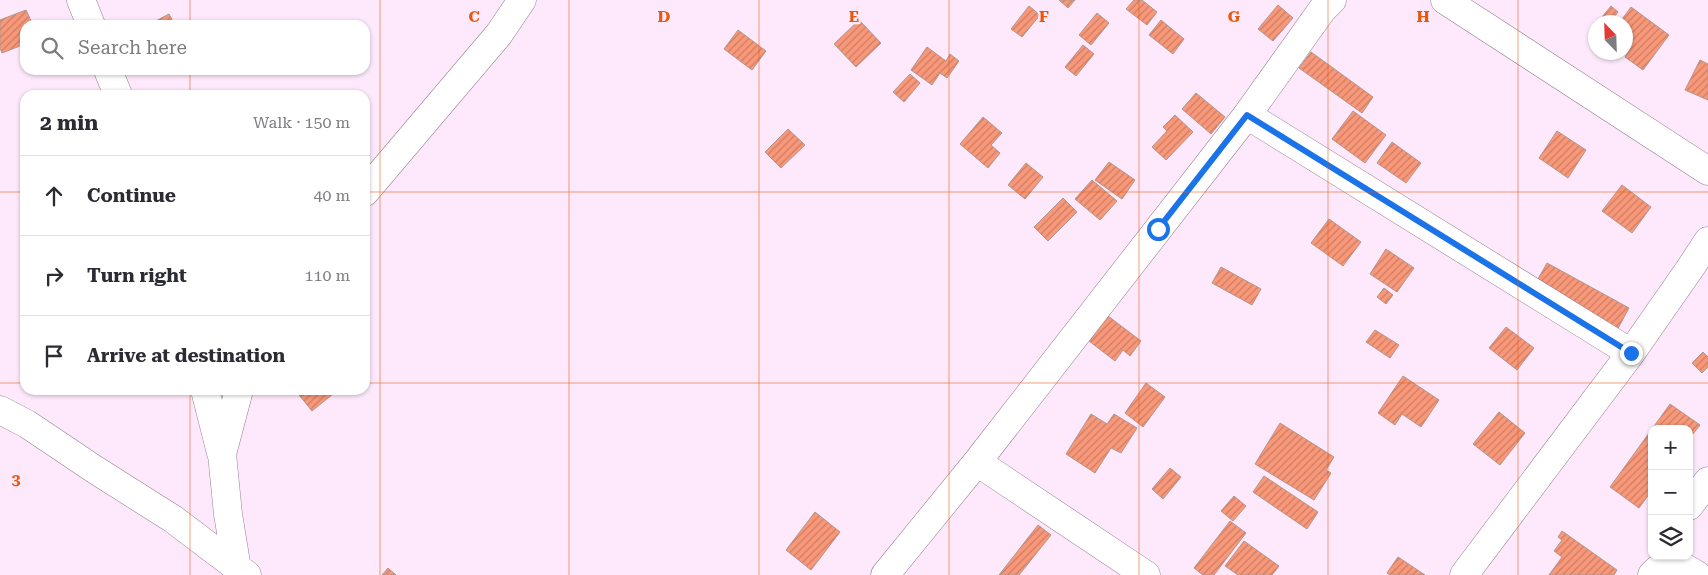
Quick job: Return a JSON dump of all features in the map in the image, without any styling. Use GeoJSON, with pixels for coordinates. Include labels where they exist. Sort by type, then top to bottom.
{"type":"FeatureCollection","features":[{"type":"Feature","properties":{"kind":"street"},"geometry":{"type":"LineString","coordinates":[[81,0],[89,20]]}},
{"type":"Feature","properties":{"kind":"street"},"geometry":{"type":"LineString","coordinates":[[370,186],[487,49],[522,0]]}},
{"type":"Feature","properties":{"kind":"street"},"geometry":{"type":"LineString","coordinates":[[1445,0],[1708,172]]}},
{"type":"Feature","properties":{"kind":"street"},"geometry":{"type":"LineString","coordinates":[[886,575],[1247,115],[1323,3]]}},
{"type":"Feature","properties":{"kind":"street"},"geometry":{"type":"LineString","coordinates":[[110,75],[116,90]]}},
{"type":"Feature","properties":{"kind":"street"},"geometry":{"type":"LineString","coordinates":[[1247,115],[1631,353]]}},
{"type":"Feature","properties":{"kind":"street"},"geometry":{"type":"LineString","coordinates":[[1464,575],[1631,353],[1700,273],[1708,241]]}},
{"type":"Feature","properties":{"kind":"street"},"geometry":{"type":"LineString","coordinates":[[206,395],[222,454],[228,514],[241,573]]}},
{"type":"Feature","properties":{"kind":"street"},"geometry":{"type":"LineString","coordinates":[[222,454],[238,395]]}},
{"type":"Feature","properties":{"kind":"street"},"geometry":{"type":"LineString","coordinates":[[0,410],[27,424],[94,470],[173,519],[241,573]]}},
{"type":"Feature","properties":{"kind":"street"},"geometry":{"type":"LineString","coordinates":[[976,462],[1146,575]]}},
{"type":"Feature","properties":{"kind":"street"},"geometry":{"type":"LineString","coordinates":[[1693,501],[1708,481]]}},
{"type":"Feature","properties":{"kind":"street"},"geometry":{"type":"LineString","coordinates":[[1663,565],[1675,563],[1697,575]]}},
{"type":"Feature","properties":{"kind":"building"},"geometry":{"type":"Polygon","coordinates":[[[1059,0],[1075,0],[1068,8],[1059,0]]]}},
{"type":"Feature","properties":{"kind":"building"},"geometry":{"type":"Polygon","coordinates":[[[1134,0],[1142,0],[1157,12],[1147,25],[1126,9],[1134,0]]]}},
{"type":"Feature","properties":{"kind":"building"},"geometry":{"type":"Polygon","coordinates":[[[1278,5],[1293,18],[1273,41],[1258,29],[1278,5]]]}},
{"type":"Feature","properties":{"kind":"building"},"geometry":{"type":"Polygon","coordinates":[[[1029,6],[1040,15],[1022,37],[1011,29],[1029,6]]]}},
{"type":"Feature","properties":{"kind":"building"},"geometry":{"type":"Polygon","coordinates":[[[1611,6],[1618,12],[1616,15],[1604,15],[1611,6]]]}},
{"type":"Feature","properties":{"kind":"building"},"geometry":{"type":"Polygon","coordinates":[[[1631,7],[1669,35],[1643,70],[1629,60],[1633,60],[1633,15],[1625,15],[1631,7]]]}},
{"type":"Feature","properties":{"kind":"building"},"geometry":{"type":"Polygon","coordinates":[[[26,10],[31,20],[20,20],[20,46],[2,53],[0,48],[0,20],[26,10]]]}},
{"type":"Feature","properties":{"kind":"building"},"geometry":{"type":"Polygon","coordinates":[[[1097,13],[1109,23],[1091,45],[1079,35],[1097,13]]]}},
{"type":"Feature","properties":{"kind":"building"},"geometry":{"type":"Polygon","coordinates":[[[169,14],[172,20],[158,20],[169,14]]]}},
{"type":"Feature","properties":{"kind":"building"},"geometry":{"type":"Polygon","coordinates":[[[859,20],[881,43],[856,67],[834,44],[859,20]]]}},
{"type":"Feature","properties":{"kind":"building"},"geometry":{"type":"Polygon","coordinates":[[[1161,20],[1184,39],[1173,54],[1149,35],[1161,20]]]}},
{"type":"Feature","properties":{"kind":"building"},"geometry":{"type":"Polygon","coordinates":[[[738,30],[766,51],[752,70],[724,49],[738,30]]]}},
{"type":"Feature","properties":{"kind":"building"},"geometry":{"type":"Polygon","coordinates":[[[1083,45],[1094,54],[1076,76],[1065,67],[1083,45]]]}},
{"type":"Feature","properties":{"kind":"building"},"geometry":{"type":"Polygon","coordinates":[[[927,47],[946,61],[950,54],[959,61],[947,78],[940,73],[932,85],[911,70],[927,47]]]}},
{"type":"Feature","properties":{"kind":"building"},"geometry":{"type":"Polygon","coordinates":[[[1311,52],[1373,97],[1362,113],[1299,68],[1311,52]]]}},
{"type":"Feature","properties":{"kind":"building"},"geometry":{"type":"Polygon","coordinates":[[[1700,60],[1708,64],[1708,100],[1685,90],[1700,60]]]}},
{"type":"Feature","properties":{"kind":"building"},"geometry":{"type":"Polygon","coordinates":[[[910,74],[920,83],[904,102],[893,92],[910,74]]]}},
{"type":"Feature","properties":{"kind":"building"},"geometry":{"type":"Polygon","coordinates":[[[1196,93],[1225,117],[1211,134],[1182,109],[1196,93]]]}},
{"type":"Feature","properties":{"kind":"building"},"geometry":{"type":"Polygon","coordinates":[[[1353,111],[1386,135],[1365,163],[1332,139],[1353,111]]]}},
{"type":"Feature","properties":{"kind":"building"},"geometry":{"type":"Polygon","coordinates":[[[1175,115],[1193,132],[1166,160],[1152,147],[1167,131],[1163,127],[1175,115]]]}},
{"type":"Feature","properties":{"kind":"building"},"geometry":{"type":"Polygon","coordinates":[[[983,117],[1002,133],[991,145],[1000,153],[988,168],[960,144],[983,117]]]}},
{"type":"Feature","properties":{"kind":"building"},"geometry":{"type":"Polygon","coordinates":[[[788,129],[805,145],[781,168],[765,152],[788,129]]]}},
{"type":"Feature","properties":{"kind":"building"},"geometry":{"type":"Polygon","coordinates":[[[1557,131],[1586,150],[1568,178],[1539,158],[1557,131]]]}},
{"type":"Feature","properties":{"kind":"building"},"geometry":{"type":"Polygon","coordinates":[[[1392,142],[1421,163],[1406,183],[1377,163],[1392,142]]]}},
{"type":"Feature","properties":{"kind":"building"},"geometry":{"type":"Polygon","coordinates":[[[1109,162],[1135,180],[1122,199],[1095,180],[1109,162]]]}},
{"type":"Feature","properties":{"kind":"building"},"geometry":{"type":"Polygon","coordinates":[[[1026,163],[1043,177],[1025,199],[1008,185],[1026,163]]]}},
{"type":"Feature","properties":{"kind":"building"},"geometry":{"type":"Polygon","coordinates":[[[1092,180],[1117,201],[1100,220],[1075,199],[1092,180]]]}},
{"type":"Feature","properties":{"kind":"building"},"geometry":{"type":"Polygon","coordinates":[[[1622,185],[1651,207],[1632,233],[1602,211],[1622,185]]]}},
{"type":"Feature","properties":{"kind":"building"},"geometry":{"type":"Polygon","coordinates":[[[1063,198],[1077,212],[1048,241],[1034,227],[1063,198]]]}},
{"type":"Feature","properties":{"kind":"building"},"geometry":{"type":"Polygon","coordinates":[[[1329,219],[1361,242],[1343,266],[1311,243],[1329,219]]]}},
{"type":"Feature","properties":{"kind":"building"},"geometry":{"type":"Polygon","coordinates":[[[1386,249],[1414,268],[1397,292],[1370,274],[1386,249]]]}},
{"type":"Feature","properties":{"kind":"building"},"geometry":{"type":"Polygon","coordinates":[[[1547,263],[1629,308],[1616,332],[1534,286],[1547,263]]]}},
{"type":"Feature","properties":{"kind":"building"},"geometry":{"type":"Polygon","coordinates":[[[1221,267],[1261,289],[1252,305],[1212,283],[1221,267]]]}},
{"type":"Feature","properties":{"kind":"building"},"geometry":{"type":"Polygon","coordinates":[[[1384,288],[1393,295],[1386,304],[1377,297],[1384,288]]]}},
{"type":"Feature","properties":{"kind":"building"},"geometry":{"type":"Polygon","coordinates":[[[1108,316],[1141,341],[1130,356],[1123,350],[1115,361],[1089,341],[1108,316]]]}},
{"type":"Feature","properties":{"kind":"building"},"geometry":{"type":"Polygon","coordinates":[[[1506,327],[1534,348],[1517,370],[1489,348],[1506,327]]]}},
{"type":"Feature","properties":{"kind":"building"},"geometry":{"type":"Polygon","coordinates":[[[1375,330],[1399,345],[1390,358],[1366,342],[1375,330]]]}},
{"type":"Feature","properties":{"kind":"building"},"geometry":{"type":"Polygon","coordinates":[[[1703,352],[1708,357],[1708,367],[1702,373],[1692,363],[1703,352]]]}},
{"type":"Feature","properties":{"kind":"building"},"geometry":{"type":"Polygon","coordinates":[[[1403,376],[1439,400],[1421,427],[1402,414],[1395,425],[1378,413],[1403,376]]]}},
{"type":"Feature","properties":{"kind":"building"},"geometry":{"type":"Polygon","coordinates":[[[1146,383],[1165,397],[1143,427],[1125,413],[1146,383]]]}},
{"type":"Feature","properties":{"kind":"building"},"geometry":{"type":"Polygon","coordinates":[[[299,395],[332,395],[312,411],[299,395]]]}},
{"type":"Feature","properties":{"kind":"building"},"geometry":{"type":"Polygon","coordinates":[[[1670,404],[1700,425],[1693,434],[1693,425],[1655,425],[1670,404]]]}},
{"type":"Feature","properties":{"kind":"building"},"geometry":{"type":"Polygon","coordinates":[[[1499,412],[1525,433],[1500,465],[1473,444],[1499,412]]]}},
{"type":"Feature","properties":{"kind":"building"},"geometry":{"type":"Polygon","coordinates":[[[1091,414],[1107,424],[1114,414],[1137,428],[1121,453],[1111,448],[1095,473],[1066,454],[1091,414]]]}},
{"type":"Feature","properties":{"kind":"building"},"geometry":{"type":"Polygon","coordinates":[[[1280,423],[1334,457],[1326,470],[1331,473],[1314,500],[1255,464],[1280,423]]]}},
{"type":"Feature","properties":{"kind":"building"},"geometry":{"type":"Polygon","coordinates":[[[1648,435],[1648,496],[1639,508],[1610,487],[1648,435]]]}},
{"type":"Feature","properties":{"kind":"building"},"geometry":{"type":"Polygon","coordinates":[[[1170,468],[1181,477],[1163,499],[1152,489],[1170,468]]]}},
{"type":"Feature","properties":{"kind":"building"},"geometry":{"type":"Polygon","coordinates":[[[1264,476],[1318,512],[1307,529],[1253,492],[1264,476]]]}},
{"type":"Feature","properties":{"kind":"building"},"geometry":{"type":"Polygon","coordinates":[[[1234,496],[1246,506],[1233,521],[1221,511],[1234,496]]]}},
{"type":"Feature","properties":{"kind":"building"},"geometry":{"type":"Polygon","coordinates":[[[815,512],[840,532],[811,570],[786,550],[815,512]]]}},
{"type":"Feature","properties":{"kind":"building"},"geometry":{"type":"Polygon","coordinates":[[[1230,521],[1246,533],[1214,575],[1203,575],[1194,568],[1230,521]]]}},
{"type":"Feature","properties":{"kind":"building"},"geometry":{"type":"Polygon","coordinates":[[[1038,525],[1051,535],[1019,575],[999,575],[1038,525]]]}},
{"type":"Feature","properties":{"kind":"building"},"geometry":{"type":"Polygon","coordinates":[[[1562,531],[1617,570],[1614,575],[1549,575],[1562,557],[1554,551],[1562,540],[1558,537],[1562,531]]]}},
{"type":"Feature","properties":{"kind":"building"},"geometry":{"type":"Polygon","coordinates":[[[1244,541],[1279,566],[1272,575],[1238,575],[1225,566],[1244,541]]]}},
{"type":"Feature","properties":{"kind":"building"},"geometry":{"type":"Polygon","coordinates":[[[1398,557],[1425,575],[1390,575],[1387,573],[1398,557]]]}},
{"type":"Feature","properties":{"kind":"building"},"geometry":{"type":"Polygon","coordinates":[[[388,568],[396,575],[382,575],[388,568]]]}},
{"type":"Feature","properties":{"kind":"route"},"geometry":{"type":"LineString","coordinates":[[1158,229],[1247,115],[1631,353]]}}]}
